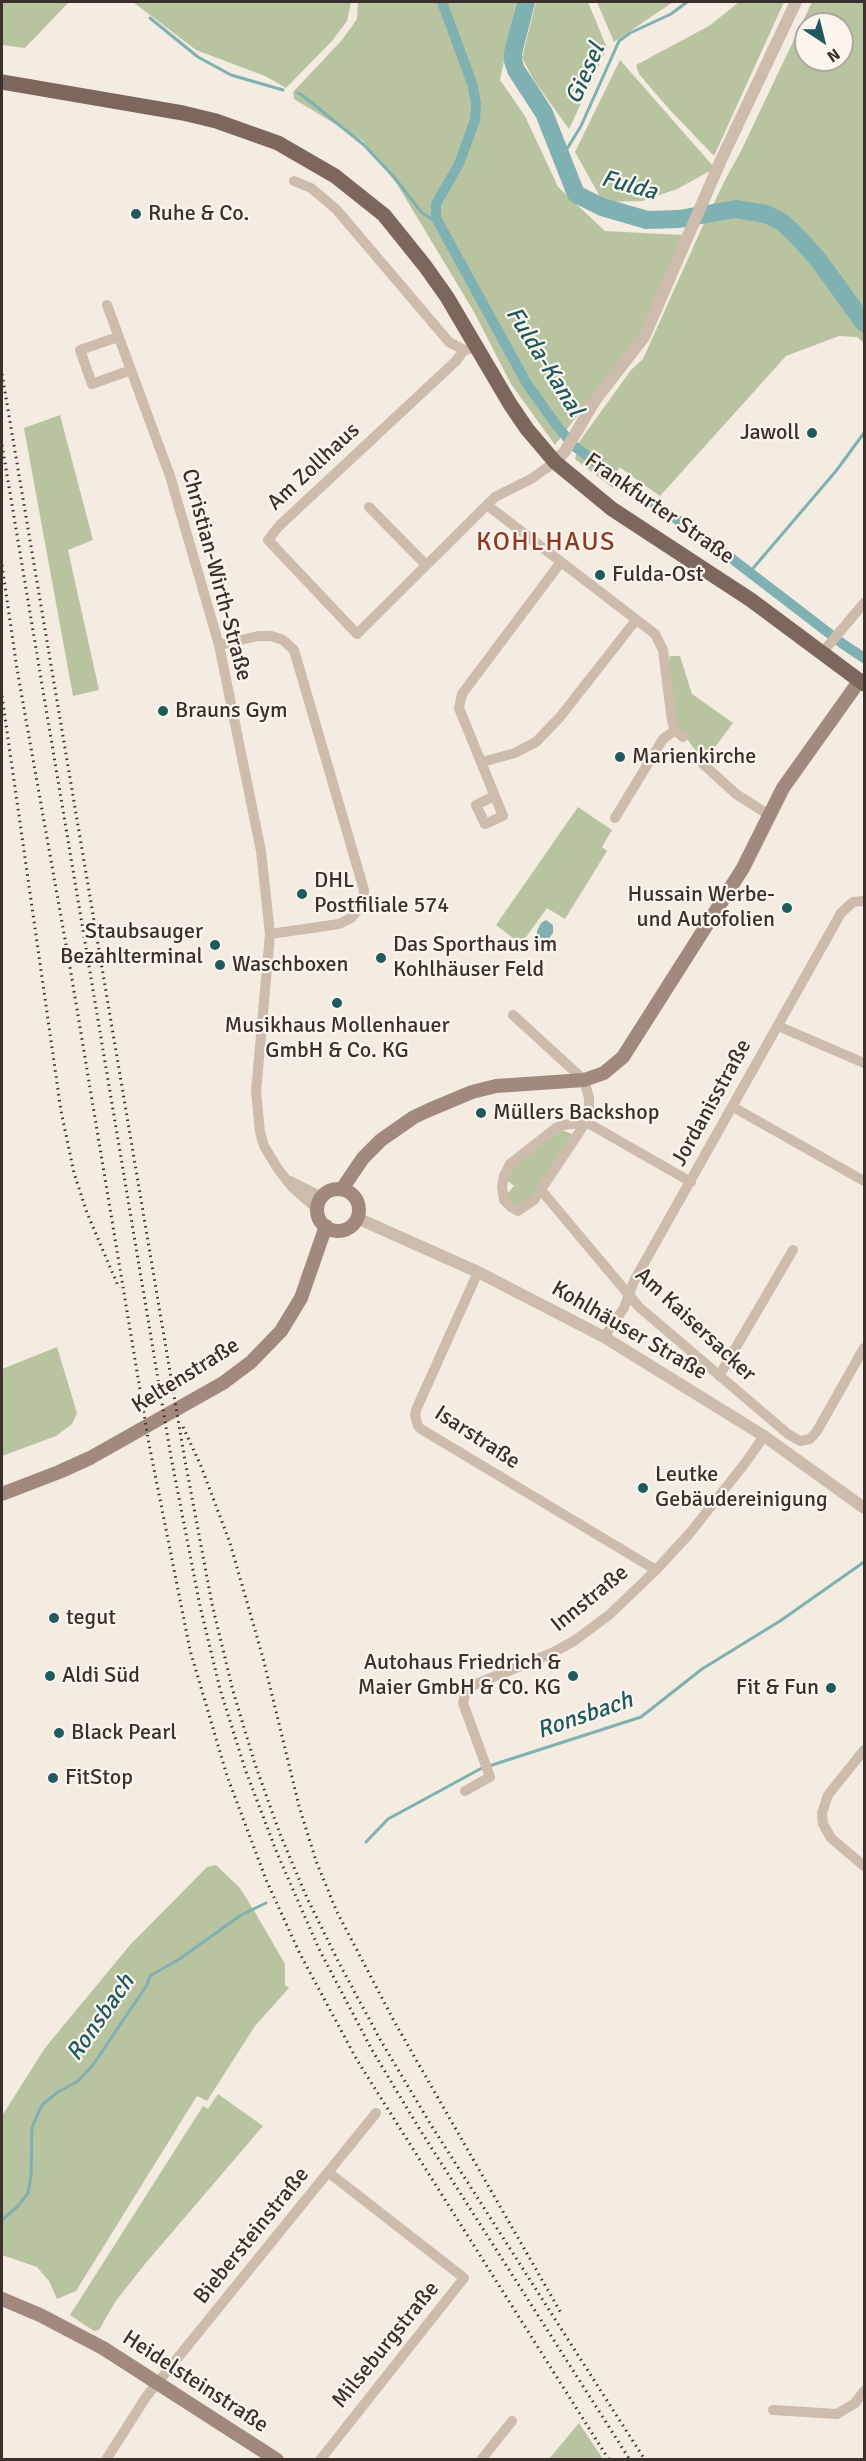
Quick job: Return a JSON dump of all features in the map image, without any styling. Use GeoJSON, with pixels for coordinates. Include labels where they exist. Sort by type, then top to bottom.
{"type":"FeatureCollection","features":[{"type":"Feature","properties":{"kind":"main road","name":"Frankfurter Straße"},"geometry":{"type":"LineString","coordinates":[[2,82],[183,113],[238,128],[278,143],[335,176],[373,205],[400,233],[447,297],[470,348],[527,429],[560,457],[612,509],[827,647],[862,682]]}},
{"type":"Feature","properties":{"kind":"main road"},"geometry":{"type":"LineString","coordinates":[[342,1189],[363,1158],[381,1140],[414,1117],[429,1110],[472,1092],[496,1086],[584,1080],[604,1073],[614,1066],[636,1039],[743,868],[769,814],[792,774],[862,682]]}},
{"type":"Feature","properties":{"kind":"main road"},"geometry":{"type":"LineString","coordinates":[[342,1189],[355,1198],[358,1208],[357,1218],[351,1226],[343,1230],[334,1230],[320,1221],[319,1203],[331,1190],[342,1189]]}},
{"type":"Feature","properties":{"kind":"main road","name":"Keltenstraße"},"geometry":{"type":"LineString","coordinates":[[2,1494],[90,1458],[223,1383],[251,1362],[281,1331],[301,1298],[326,1226]]}},
{"type":"Feature","properties":{"kind":"main road","name":"Heidelsteinstraße"},"geometry":{"type":"LineString","coordinates":[[2,2299],[90,2340],[276,2460]]}},
{"type":"Feature","properties":{"kind":"street"},"geometry":{"type":"LineString","coordinates":[[560,457],[596,399],[644,338],[710,186],[795,2]]}},
{"type":"Feature","properties":{"kind":"street","name":"Frankfurter Straße"},"geometry":{"type":"LineString","coordinates":[[294,181],[311,188],[332,205],[449,342],[470,348]]}},
{"type":"Feature","properties":{"kind":"street","name":"Christian-Wirth-Straße"},"geometry":{"type":"LineString","coordinates":[[107,305],[170,476],[219,645],[261,851],[270,934],[256,1108],[260,1132],[270,1158],[287,1179],[319,1203]]}},
{"type":"Feature","properties":{"kind":"street"},"geometry":{"type":"LineString","coordinates":[[118,337],[80,350],[92,384],[131,370]]}},
{"type":"Feature","properties":{"kind":"street","name":"Am Zollhaus"},"geometry":{"type":"LineString","coordinates":[[470,348],[279,526],[268,540],[357,634],[495,497],[531,479],[560,457]]}},
{"type":"Feature","properties":{"kind":"street"},"geometry":{"type":"LineString","coordinates":[[486,505],[655,634],[662,644],[671,712],[679,733],[663,739],[615,818]]}},
{"type":"Feature","properties":{"kind":"street"},"geometry":{"type":"LineString","coordinates":[[369,507],[426,566]]}},
{"type":"Feature","properties":{"kind":"street"},"geometry":{"type":"LineString","coordinates":[[495,796],[459,708],[462,694],[561,562]]}},
{"type":"Feature","properties":{"kind":"street"},"geometry":{"type":"LineString","coordinates":[[827,647],[864,603]]}},
{"type":"Feature","properties":{"kind":"street"},"geometry":{"type":"LineString","coordinates":[[482,762],[515,753],[536,742],[560,717],[636,620]]}},
{"type":"Feature","properties":{"kind":"street"},"geometry":{"type":"LineString","coordinates":[[219,645],[258,636],[271,636],[283,640],[294,650],[364,890],[364,902],[351,918],[339,924],[270,934]]}},
{"type":"Feature","properties":{"kind":"street"},"geometry":{"type":"LineString","coordinates":[[703,764],[736,794],[769,814]]}},
{"type":"Feature","properties":{"kind":"street","name":"Jordanisstraße"},"geometry":{"type":"LineString","coordinates":[[604,1337],[624,1308],[629,1293],[841,913],[853,902],[864,901]]}},
{"type":"Feature","properties":{"kind":"street"},"geometry":{"type":"LineString","coordinates":[[513,1015],[584,1080],[589,1098],[589,1113],[586,1122],[541,1191],[522,1209],[511,1207],[504,1200],[502,1187],[510,1164],[556,1128],[564,1125],[586,1122],[691,1182]]}},
{"type":"Feature","properties":{"kind":"street"},"geometry":{"type":"LineString","coordinates":[[778,1026],[864,1063]]}},
{"type":"Feature","properties":{"kind":"street"},"geometry":{"type":"LineString","coordinates":[[733,1107],[864,1181]]}},
{"type":"Feature","properties":{"kind":"street","name":"Am Kaisersacker"},"geometry":{"type":"LineString","coordinates":[[541,1191],[639,1307],[788,1434],[800,1441],[812,1438],[864,1348]]}},
{"type":"Feature","properties":{"kind":"street","name":"Kohlhäuser Straße"},"geometry":{"type":"LineString","coordinates":[[357,1218],[478,1272],[604,1337],[764,1436],[864,1508]]}},
{"type":"Feature","properties":{"kind":"street"},"geometry":{"type":"LineString","coordinates":[[719,1376],[793,1250]]}},
{"type":"Feature","properties":{"kind":"street","name":"Isarstraße"},"geometry":{"type":"LineString","coordinates":[[478,1272],[416,1410],[418,1425],[421,1430],[656,1570]]}},
{"type":"Feature","properties":{"kind":"street","name":"Innstraße"},"geometry":{"type":"LineString","coordinates":[[465,1791],[490,1777],[463,1703],[466,1690],[552,1653],[574,1641],[609,1615],[656,1570],[690,1533],[764,1436]]}},
{"type":"Feature","properties":{"kind":"street"},"geometry":{"type":"LineString","coordinates":[[864,1750],[828,1795],[823,1807],[822,1818],[831,1838],[864,1866]]}},
{"type":"Feature","properties":{"kind":"street","name":"Biebersteinstraße"},"geometry":{"type":"LineString","coordinates":[[106,2460],[146,2397],[376,2113]]}},
{"type":"Feature","properties":{"kind":"street","name":"Milseburgstraße"},"geometry":{"type":"LineString","coordinates":[[320,2460],[464,2278],[328,2172]]}},
{"type":"Feature","properties":{"kind":"street"},"geometry":{"type":"LineString","coordinates":[[773,2410],[837,2414],[855,2403],[864,2391]]}},
{"type":"Feature","properties":{"kind":"street"},"geometry":{"type":"LineString","coordinates":[[481,2460],[512,2421]]}},
{"type":"Feature","properties":{"kind":"green space"},"geometry":{"type":"Polygon","coordinates":[[[2,2],[69,2],[25,48],[2,45],[2,2]]]}},
{"type":"Feature","properties":{"kind":"green space"},"geometry":{"type":"Polygon","coordinates":[[[133,2],[351,2],[347,21],[332,41],[286,88],[265,76],[196,50],[133,2]]]}},
{"type":"Feature","properties":{"kind":"green space"},"geometry":{"type":"Polygon","coordinates":[[[358,2],[516,2],[500,80],[525,116],[558,187],[605,231],[683,235],[640,333],[555,445],[511,384],[474,312],[397,184],[363,141],[294,99],[293,92],[342,40],[357,19],[358,2]]]}},
{"type":"Feature","properties":{"kind":"green space"},"geometry":{"type":"Polygon","coordinates":[[[536,2],[588,2],[607,48],[569,129],[535,82],[522,58],[536,2]]]}},
{"type":"Feature","properties":{"kind":"green space"},"geometry":{"type":"Polygon","coordinates":[[[597,2],[673,2],[614,42],[597,2]]]}},
{"type":"Feature","properties":{"kind":"green space"},"geometry":{"type":"Polygon","coordinates":[[[739,2],[784,2],[714,156],[639,74],[636,65],[709,26],[739,2]]]}},
{"type":"Feature","properties":{"kind":"green space"},"geometry":{"type":"Polygon","coordinates":[[[812,2],[864,2],[864,343],[857,337],[839,336],[786,356],[660,496],[619,467],[613,488],[575,459],[579,442],[631,370],[643,359],[726,178],[794,40],[794,72],[854,72],[854,12],[807,12],[812,2]]]}},
{"type":"Feature","properties":{"kind":"green space"},"geometry":{"type":"Polygon","coordinates":[[[620,60],[713,166],[710,171],[677,189],[642,201],[603,202],[575,152],[620,60]]]}},
{"type":"Feature","properties":{"kind":"green space"},"geometry":{"type":"Polygon","coordinates":[[[60,415],[93,540],[68,550],[99,690],[73,696],[24,428],[60,415]]]}},
{"type":"Feature","properties":{"kind":"green space"},"geometry":{"type":"Polygon","coordinates":[[[670,656],[680,656],[692,694],[733,723],[704,762],[677,725],[666,666],[670,656]]]}},
{"type":"Feature","properties":{"kind":"green space"},"geometry":{"type":"Polygon","coordinates":[[[578,807],[612,830],[602,847],[607,851],[565,919],[547,908],[521,944],[496,925],[578,807]]]}},
{"type":"Feature","properties":{"kind":"green space"},"geometry":{"type":"Polygon","coordinates":[[[562,1130],[572,1134],[529,1200],[519,1207],[509,1200],[507,1194],[514,1186],[507,1180],[514,1166],[562,1130]]]}},
{"type":"Feature","properties":{"kind":"green space"},"geometry":{"type":"Polygon","coordinates":[[[57,1347],[77,1413],[72,1424],[56,1436],[2,1456],[2,1369],[57,1347]]]}},
{"type":"Feature","properties":{"kind":"green space"},"geometry":{"type":"Polygon","coordinates":[[[216,1865],[240,1888],[256,1914],[285,1964],[285,1985],[289,1988],[255,2026],[207,2101],[197,2096],[76,2291],[57,2299],[49,2281],[37,2267],[2,2255],[2,2116],[45,2048],[130,1945],[207,1867],[216,1865]]]}},
{"type":"Feature","properties":{"kind":"green space"},"geometry":{"type":"Polygon","coordinates":[[[218,2094],[263,2126],[145,2264],[115,2302],[99,2330],[94,2331],[70,2315],[203,2106],[208,2109],[218,2094]]]}},
{"type":"Feature","properties":{"kind":"green space"},"geometry":{"type":"Polygon","coordinates":[[[579,2423],[603,2459],[549,2459],[579,2423]]]}},
{"type":"Feature","properties":{"kind":"water"},"geometry":{"type":"Polygon","coordinates":[[[546,920],[553,925],[553,933],[547,941],[543,942],[537,937],[537,931],[541,923],[546,920]]]}},
{"type":"Feature","properties":{"kind":"waterway","name":"Fulda-Kanal"},"geometry":{"type":"LineString","coordinates":[[442,2],[473,86],[476,104],[475,120],[459,164],[436,204],[436,218],[527,384],[574,446],[714,545],[864,658]]}},
{"type":"Feature","properties":{"kind":"waterway","name":"Fulda"},"geometry":{"type":"LineString","coordinates":[[526,2],[513,61],[516,70],[544,113],[576,194],[602,207],[647,220],[679,219],[736,209],[766,214],[782,222],[799,238],[820,262],[864,323]]}},
{"type":"Feature","properties":{"kind":"waterway","name":"Giesel"},"geometry":{"type":"LineString","coordinates":[[562,157],[581,126],[619,41],[630,33],[671,14],[687,2]]}},
{"type":"Feature","properties":{"kind":"waterway"},"geometry":{"type":"LineString","coordinates":[[150,18],[198,57],[231,75],[283,90]]}},
{"type":"Feature","properties":{"kind":"waterway"},"geometry":{"type":"LineString","coordinates":[[298,93],[364,145],[394,177],[422,213],[437,222]]}},
{"type":"Feature","properties":{"kind":"waterway"},"geometry":{"type":"LineString","coordinates":[[749,573],[836,471],[864,433]]}},
{"type":"Feature","properties":{"kind":"waterway","name":"Ronsbach"},"geometry":{"type":"LineString","coordinates":[[489,1766],[641,1717],[702,1669],[780,1621],[864,1562]]}},
{"type":"Feature","properties":{"kind":"waterway","name":"Ronsbach"},"geometry":{"type":"LineString","coordinates":[[366,1842],[388,1819],[482,1768]]}},
{"type":"Feature","properties":{"kind":"waterway","name":"Ronsbach"},"geometry":{"type":"LineString","coordinates":[[2,2220],[18,2206],[28,2193],[31,2176],[32,2128],[43,2104],[78,2081],[93,2065],[147,1985],[150,1976],[181,1958],[241,1915],[266,1903]]}},
{"type":"Feature","properties":{"kind":"railway"},"geometry":{"type":"LineString","coordinates":[[2,374],[184,1455],[212,1604],[233,1691],[255,1764],[280,1834],[307,1898],[381,2041],[431,2125],[645,2460]]}},
{"type":"Feature","properties":{"kind":"railway"},"geometry":{"type":"LineString","coordinates":[[2,445],[171,1457],[200,1606],[220,1689],[245,1769],[277,1853],[319,1949],[372,2050],[422,2133],[630,2460]]}},
{"type":"Feature","properties":{"kind":"railway"},"geometry":{"type":"LineString","coordinates":[[2,565],[17,669],[71,973],[149,1444],[190,1650],[227,1776],[267,1882],[300,1954],[357,2060],[609,2460]]}},
{"type":"Feature","properties":{"kind":"railway"},"geometry":{"type":"LineString","coordinates":[[2,696],[61,1111],[74,1173],[87,1213],[119,1288]]}},
{"type":"Feature","properties":{"kind":"railway"},"geometry":{"type":"LineString","coordinates":[[183,1427],[201,1466],[230,1543],[263,1658],[299,1806],[316,1861],[337,1912],[394,2021],[561,2313]]}},
{"type":"Feature","properties":{"kind":"place","name":"Ruhe & Co."},"geometry":{"type":"Point","coordinates":[136,214]}},
{"type":"Feature","properties":{"kind":"place","name":"Jawoll"},"geometry":{"type":"Point","coordinates":[812,433]}},
{"type":"Feature","properties":{"kind":"place","name":"Fulda-Ost"},"geometry":{"type":"Point","coordinates":[600,575]}},
{"type":"Feature","properties":{"kind":"place","name":"Brauns Gym"},"geometry":{"type":"Point","coordinates":[163,711]}},
{"type":"Feature","properties":{"kind":"place","name":"Marienkirche"},"geometry":{"type":"Point","coordinates":[620,757]}},
{"type":"Feature","properties":{"kind":"place","name":"DHL Postfiliale 574"},"geometry":{"type":"Point","coordinates":[302,894]}},
{"type":"Feature","properties":{"kind":"place","name":"Hussain Werbe- und Autofolien"},"geometry":{"type":"Point","coordinates":[787,908]}},
{"type":"Feature","properties":{"kind":"place","name":"Staubsauger Bezahlterminal"},"geometry":{"type":"Point","coordinates":[215,945]}},
{"type":"Feature","properties":{"kind":"place","name":"Das Sporthaus im Kohlhäuser Feld"},"geometry":{"type":"Point","coordinates":[381,958]}},
{"type":"Feature","properties":{"kind":"place","name":"Waschboxen"},"geometry":{"type":"Point","coordinates":[220,965]}},
{"type":"Feature","properties":{"kind":"place","name":"Musikhaus Mollenhauer GmbH & Co. KG"},"geometry":{"type":"Point","coordinates":[337,1003]}},
{"type":"Feature","properties":{"kind":"place","name":"Müllers Backshop"},"geometry":{"type":"Point","coordinates":[481,1113]}},
{"type":"Feature","properties":{"kind":"place","name":"Leutke Gebäudereinigung"},"geometry":{"type":"Point","coordinates":[643,1488]}},
{"type":"Feature","properties":{"kind":"place","name":"tegut"},"geometry":{"type":"Point","coordinates":[54,1618]}},
{"type":"Feature","properties":{"kind":"place","name":"Aldi Süd"},"geometry":{"type":"Point","coordinates":[50,1676]}},
{"type":"Feature","properties":{"kind":"place","name":"Autohaus Friedrich & Maier GmbH & C0. KG"},"geometry":{"type":"Point","coordinates":[573,1676]}},
{"type":"Feature","properties":{"kind":"place","name":"Fit & Fun"},"geometry":{"type":"Point","coordinates":[831,1688]}},
{"type":"Feature","properties":{"kind":"place","name":"Black Pearl"},"geometry":{"type":"Point","coordinates":[59,1733]}},
{"type":"Feature","properties":{"kind":"place","name":"FitStop"},"geometry":{"type":"Point","coordinates":[53,1778]}},
{"type":"Feature","properties":{"kind":"district","name":"KOHLHAUS"},"geometry":{"type":"Point","coordinates":[546,543]}}]}
